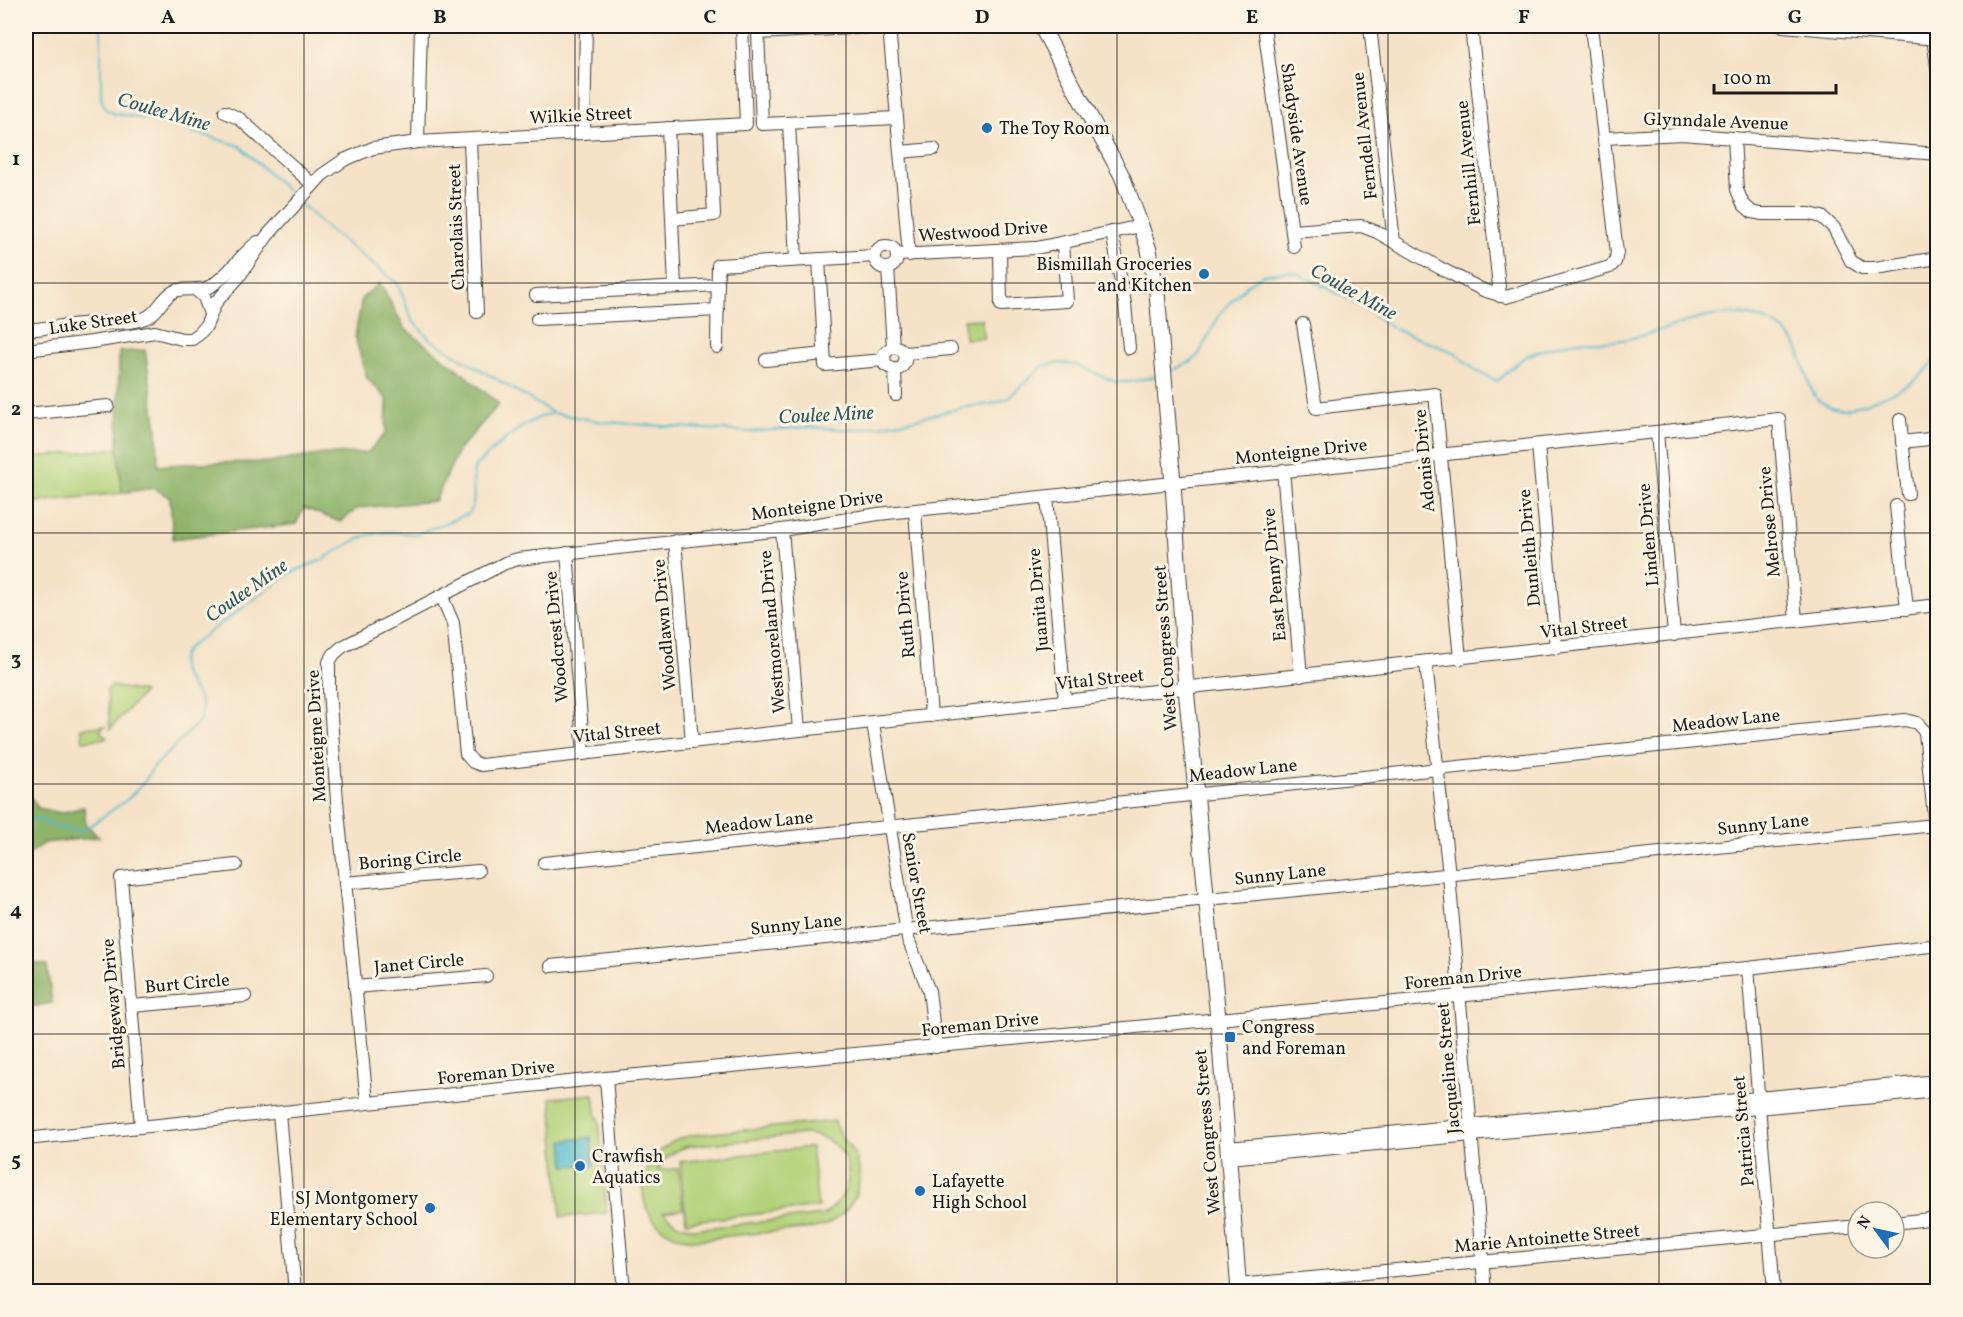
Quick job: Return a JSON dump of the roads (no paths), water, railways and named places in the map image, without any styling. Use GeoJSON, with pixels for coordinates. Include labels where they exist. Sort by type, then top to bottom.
{"type":"FeatureCollection","features":[{"type":"Feature","properties":{"kind":"main road","name":"West Congress Street"},"geometry":{"type":"LineString","coordinates":[[1041,26],[1118,168],[1142,226],[1153,272],[1166,397],[1186,688],[1218,1018],[1239,1288]]}},
{"type":"Feature","properties":{"kind":"street"},"geometry":{"type":"LineString","coordinates":[[418,142],[421,26]]}},
{"type":"Feature","properties":{"kind":"street"},"geometry":{"type":"LineString","coordinates":[[584,132],[586,26]]}},
{"type":"Feature","properties":{"kind":"street"},"geometry":{"type":"LineString","coordinates":[[760,85],[744,86],[742,29],[758,33],[786,28],[889,26],[900,152],[903,255],[888,268],[880,266],[875,256]]}},
{"type":"Feature","properties":{"kind":"street","name":"Shadyside Avenue"},"geometry":{"type":"LineString","coordinates":[[1264,26],[1294,247]]}},
{"type":"Feature","properties":{"kind":"street","name":"Ferndell Avenue"},"geometry":{"type":"LineString","coordinates":[[1370,26],[1394,242]]}},
{"type":"Feature","properties":{"kind":"street","name":"Fernhill Avenue"},"geometry":{"type":"LineString","coordinates":[[1471,26],[1500,296]]}},
{"type":"Feature","properties":{"kind":"street"},"geometry":{"type":"LineString","coordinates":[[1293,231],[1361,226],[1440,268],[1500,296],[1512,297],[1610,267],[1615,262],[1617,252],[1591,26]]}},
{"type":"Feature","properties":{"kind":"street"},"geometry":{"type":"LineString","coordinates":[[1783,26],[1935,39],[1938,73]]}},
{"type":"Feature","properties":{"kind":"street"},"geometry":{"type":"LineString","coordinates":[[758,33],[762,124],[897,118]]}},
{"type":"Feature","properties":{"kind":"street","name":"Wilkie Street"},"geometry":{"type":"LineString","coordinates":[[418,142],[746,124],[744,86]]}},
{"type":"Feature","properties":{"kind":"street"},"geometry":{"type":"LineString","coordinates":[[225,112],[240,119],[309,187]]}},
{"type":"Feature","properties":{"kind":"street"},"geometry":{"type":"LineString","coordinates":[[789,123],[796,260]]}},
{"type":"Feature","properties":{"kind":"street"},"geometry":{"type":"LineString","coordinates":[[672,219],[714,215],[710,126]]}},
{"type":"Feature","properties":{"kind":"street"},"geometry":{"type":"LineString","coordinates":[[668,128],[675,287]]}},
{"type":"Feature","properties":{"kind":"street","name":"Glynndale Avenue"},"geometry":{"type":"LineString","coordinates":[[1604,138],[1662,134],[1938,154]]}},
{"type":"Feature","properties":{"kind":"street"},"geometry":{"type":"LineString","coordinates":[[1734,138],[1737,190],[1743,204],[1752,212],[1815,215],[1825,218],[1834,228],[1851,261],[1859,267],[1875,268],[1938,258]]}},
{"type":"Feature","properties":{"kind":"street","name":"Charolais Street"},"geometry":{"type":"LineString","coordinates":[[470,140],[477,312]]}},
{"type":"Feature","properties":{"kind":"street","name":"Luke Street"},"geometry":{"type":"LineString","coordinates":[[26,350],[155,332],[182,339],[192,339],[206,326],[216,302],[238,278],[267,236],[309,187],[344,160],[373,148],[418,142]]}},
{"type":"Feature","properties":{"kind":"street"},"geometry":{"type":"LineString","coordinates":[[900,152],[934,149]]}},
{"type":"Feature","properties":{"kind":"street","name":"Westwood Drive"},"geometry":{"type":"LineString","coordinates":[[903,255],[1036,248],[1142,226]]}},
{"type":"Feature","properties":{"kind":"street"},"geometry":{"type":"LineString","coordinates":[[1112,232],[1125,304],[1129,348]]}},
{"type":"Feature","properties":{"kind":"street","name":"Luke Street"},"geometry":{"type":"LineString","coordinates":[[26,330],[132,322],[144,319],[158,309],[166,297],[173,292],[182,289],[196,290],[212,285],[250,248],[267,236]]}},
{"type":"Feature","properties":{"kind":"street"},"geometry":{"type":"LineString","coordinates":[[1000,251],[1001,305],[1066,302],[1063,243]]}},
{"type":"Feature","properties":{"kind":"street"},"geometry":{"type":"LineString","coordinates":[[875,256],[880,247],[887,246],[903,255]]}},
{"type":"Feature","properties":{"kind":"street"},"geometry":{"type":"LineString","coordinates":[[717,347],[718,265],[875,256]]}},
{"type":"Feature","properties":{"kind":"street"},"geometry":{"type":"LineString","coordinates":[[819,259],[825,365],[884,360]]}},
{"type":"Feature","properties":{"kind":"street"},"geometry":{"type":"LineString","coordinates":[[888,268],[899,350],[904,364],[895,370]]}},
{"type":"Feature","properties":{"kind":"street"},"geometry":{"type":"LineString","coordinates":[[536,295],[718,285]]}},
{"type":"Feature","properties":{"kind":"street"},"geometry":{"type":"LineString","coordinates":[[196,290],[204,297],[210,314]]}},
{"type":"Feature","properties":{"kind":"street","name":"Luke Street"},"geometry":{"type":"LineString","coordinates":[[158,309],[166,333]]}},
{"type":"Feature","properties":{"kind":"street"},"geometry":{"type":"LineString","coordinates":[[537,319],[718,310]]}},
{"type":"Feature","properties":{"kind":"street","name":"Adonis Drive"},"geometry":{"type":"LineString","coordinates":[[1303,324],[1316,408],[1436,394],[1460,659]]}},
{"type":"Feature","properties":{"kind":"street"},"geometry":{"type":"LineString","coordinates":[[895,370],[888,367],[884,360],[886,351],[951,349]]}},
{"type":"Feature","properties":{"kind":"street"},"geometry":{"type":"LineString","coordinates":[[766,360],[824,354]]}},
{"type":"Feature","properties":{"kind":"street"},"geometry":{"type":"LineString","coordinates":[[895,370],[896,395]]}},
{"type":"Feature","properties":{"kind":"street"},"geometry":{"type":"LineString","coordinates":[[26,414],[108,405]]}},
{"type":"Feature","properties":{"kind":"street","name":"Monteigne Drive"},"geometry":{"type":"LineString","coordinates":[[367,1103],[345,883],[329,690],[330,662],[334,654],[342,647],[505,563],[518,559],[782,530],[836,520],[915,511],[1283,470],[1779,419]]}},
{"type":"Feature","properties":{"kind":"street","name":"Melrose Drive"},"geometry":{"type":"LineString","coordinates":[[1779,419],[1796,621]]}},
{"type":"Feature","properties":{"kind":"street"},"geometry":{"type":"LineString","coordinates":[[1900,420],[1908,494]]}},
{"type":"Feature","properties":{"kind":"street","name":"Linden Drive"},"geometry":{"type":"LineString","coordinates":[[1657,432],[1674,635]]}},
{"type":"Feature","properties":{"kind":"street"},"geometry":{"type":"LineString","coordinates":[[1902,441],[1938,438]]}},
{"type":"Feature","properties":{"kind":"street","name":"Dunleith Drive"},"geometry":{"type":"LineString","coordinates":[[1538,445],[1556,648]]}},
{"type":"Feature","properties":{"kind":"street","name":"East Penny Drive"},"geometry":{"type":"LineString","coordinates":[[1283,470],[1301,676]]}},
{"type":"Feature","properties":{"kind":"street","name":"Juanita Drive"},"geometry":{"type":"LineString","coordinates":[[1047,497],[1065,701]]}},
{"type":"Feature","properties":{"kind":"street"},"geometry":{"type":"LineString","coordinates":[[1896,506],[1906,609]]}},
{"type":"Feature","properties":{"kind":"street","name":"Ruth Drive"},"geometry":{"type":"LineString","coordinates":[[915,511],[931,716]]}},
{"type":"Feature","properties":{"kind":"street","name":"Westmoreland Drive"},"geometry":{"type":"LineString","coordinates":[[782,530],[799,730]]}},
{"type":"Feature","properties":{"kind":"street","name":"Woodlawn Drive"},"geometry":{"type":"LineString","coordinates":[[675,542],[692,742]]}},
{"type":"Feature","properties":{"kind":"street","name":"Woodcrest Drive"},"geometry":{"type":"LineString","coordinates":[[567,553],[584,754]]}},
{"type":"Feature","properties":{"kind":"street","name":"Vital Street"},"geometry":{"type":"LineString","coordinates":[[442,597],[453,623],[466,752],[469,759],[481,765],[1938,605]]}},
{"type":"Feature","properties":{"kind":"street","name":"Jacqueline Street"},"geometry":{"type":"LineString","coordinates":[[1426,663],[1449,874],[1485,1292]]}},
{"type":"Feature","properties":{"kind":"street","name":"Meadow Lane"},"geometry":{"type":"LineString","coordinates":[[544,863],[1892,721],[1905,720],[1917,723],[1932,742]]}},
{"type":"Feature","properties":{"kind":"street","name":"Senior Street"},"geometry":{"type":"LineString","coordinates":[[873,723],[906,931],[929,991],[936,1047]]}},
{"type":"Feature","properties":{"kind":"street","name":"Sunny Lane"},"geometry":{"type":"LineString","coordinates":[[551,966],[1935,825],[1932,742]]}},
{"type":"Feature","properties":{"kind":"street","name":"Bridgeway Drive"},"geometry":{"type":"LineString","coordinates":[[141,1127],[121,878],[236,865]]}},
{"type":"Feature","properties":{"kind":"street","name":"Boring Circle"},"geometry":{"type":"LineString","coordinates":[[345,883],[478,871]]}},
{"type":"Feature","properties":{"kind":"street","name":"Foreman Drive"},"geometry":{"type":"LineString","coordinates":[[26,1139],[606,1078],[1748,968],[1938,945]]}},
{"type":"Feature","properties":{"kind":"street","name":"Patricia Street"},"geometry":{"type":"LineString","coordinates":[[1748,968],[1774,1292]]}},
{"type":"Feature","properties":{"kind":"street","name":"Janet Circle"},"geometry":{"type":"LineString","coordinates":[[355,987],[486,976]]}},
{"type":"Feature","properties":{"kind":"street","name":"Burt Circle"},"geometry":{"type":"LineString","coordinates":[[132,1006],[244,996]]}},
{"type":"Feature","properties":{"kind":"street"},"geometry":{"type":"LineString","coordinates":[[606,1078],[624,1292]]}},
{"type":"Feature","properties":{"kind":"street"},"geometry":{"type":"LineString","coordinates":[[1758,1103],[1938,1081]]}},
{"type":"Feature","properties":{"kind":"street"},"geometry":{"type":"LineString","coordinates":[[1229,1153],[1758,1103],[1938,1091]]}},
{"type":"Feature","properties":{"kind":"street"},"geometry":{"type":"LineString","coordinates":[[279,1113],[295,1292]]}},
{"type":"Feature","properties":{"kind":"street"},"geometry":{"type":"LineString","coordinates":[[1906,1222],[1938,1218]]}},
{"type":"Feature","properties":{"kind":"street","name":"Marie Antoinette Street"},"geometry":{"type":"LineString","coordinates":[[1239,1288],[1846,1227]]}},
{"type":"Feature","properties":{"kind":"water"},"geometry":{"type":"Polygon","coordinates":[[[591,1137],[594,1166],[565,1166],[563,1141],[591,1137]]]}},
{"type":"Feature","properties":{"kind":"waterway","name":"Coulee Mine"},"geometry":{"type":"LineString","coordinates":[[101,26],[101,95],[107,110],[115,114],[150,119],[240,146],[295,198]]}},
{"type":"Feature","properties":{"kind":"waterway","name":"Coulee Mine"},"geometry":{"type":"LineString","coordinates":[[301,204],[329,230],[398,284],[412,320],[431,340],[553,413],[604,422],[750,432],[808,427],[856,430],[1007,399],[1043,366],[1060,363],[1076,365],[1116,382],[1129,382],[1158,376]]}},
{"type":"Feature","properties":{"kind":"waterway","name":"Coulee Mine"},"geometry":{"type":"LineString","coordinates":[[1169,372],[1191,362],[1199,354],[1221,312],[1247,285],[1262,275],[1287,271],[1299,274],[1351,300],[1396,330],[1454,352],[1476,371],[1497,381],[1525,357],[1556,346],[1577,341],[1623,340],[1696,319],[1732,314],[1751,316],[1769,322],[1786,333],[1800,353],[1814,394],[1824,404],[1836,409],[1851,408],[1894,392],[1919,377],[1938,357]]}},
{"type":"Feature","properties":{"kind":"waterway","name":"Coulee Mine"},"geometry":{"type":"LineString","coordinates":[[26,818],[64,829],[79,830],[87,828],[128,799],[145,781],[152,769],[199,722],[202,711],[200,702],[181,667],[182,657],[189,647],[290,573],[322,560],[354,541],[365,536],[388,532],[417,534],[468,514],[474,497],[473,472],[475,466],[521,428],[553,413]]}},
{"type":"Feature","properties":{"kind":"place","name":"The Toy Room"},"geometry":{"type":"Point","coordinates":[987,128]}},
{"type":"Feature","properties":{"kind":"place","name":"Bismillah Groceries and Kitchen"},"geometry":{"type":"Point","coordinates":[1204,274]}},
{"type":"Feature","properties":{"kind":"place","name":"Congress and Foreman"},"geometry":{"type":"Point","coordinates":[1230,1037]}},
{"type":"Feature","properties":{"kind":"place","name":"Crawfish Aquatics"},"geometry":{"type":"Point","coordinates":[580,1166]}},
{"type":"Feature","properties":{"kind":"place","name":"Lafayette High School"},"geometry":{"type":"Point","coordinates":[920,1191]}},
{"type":"Feature","properties":{"kind":"place","name":"SJ Montgomery Elementary School"},"geometry":{"type":"Point","coordinates":[430,1208]}}]}
